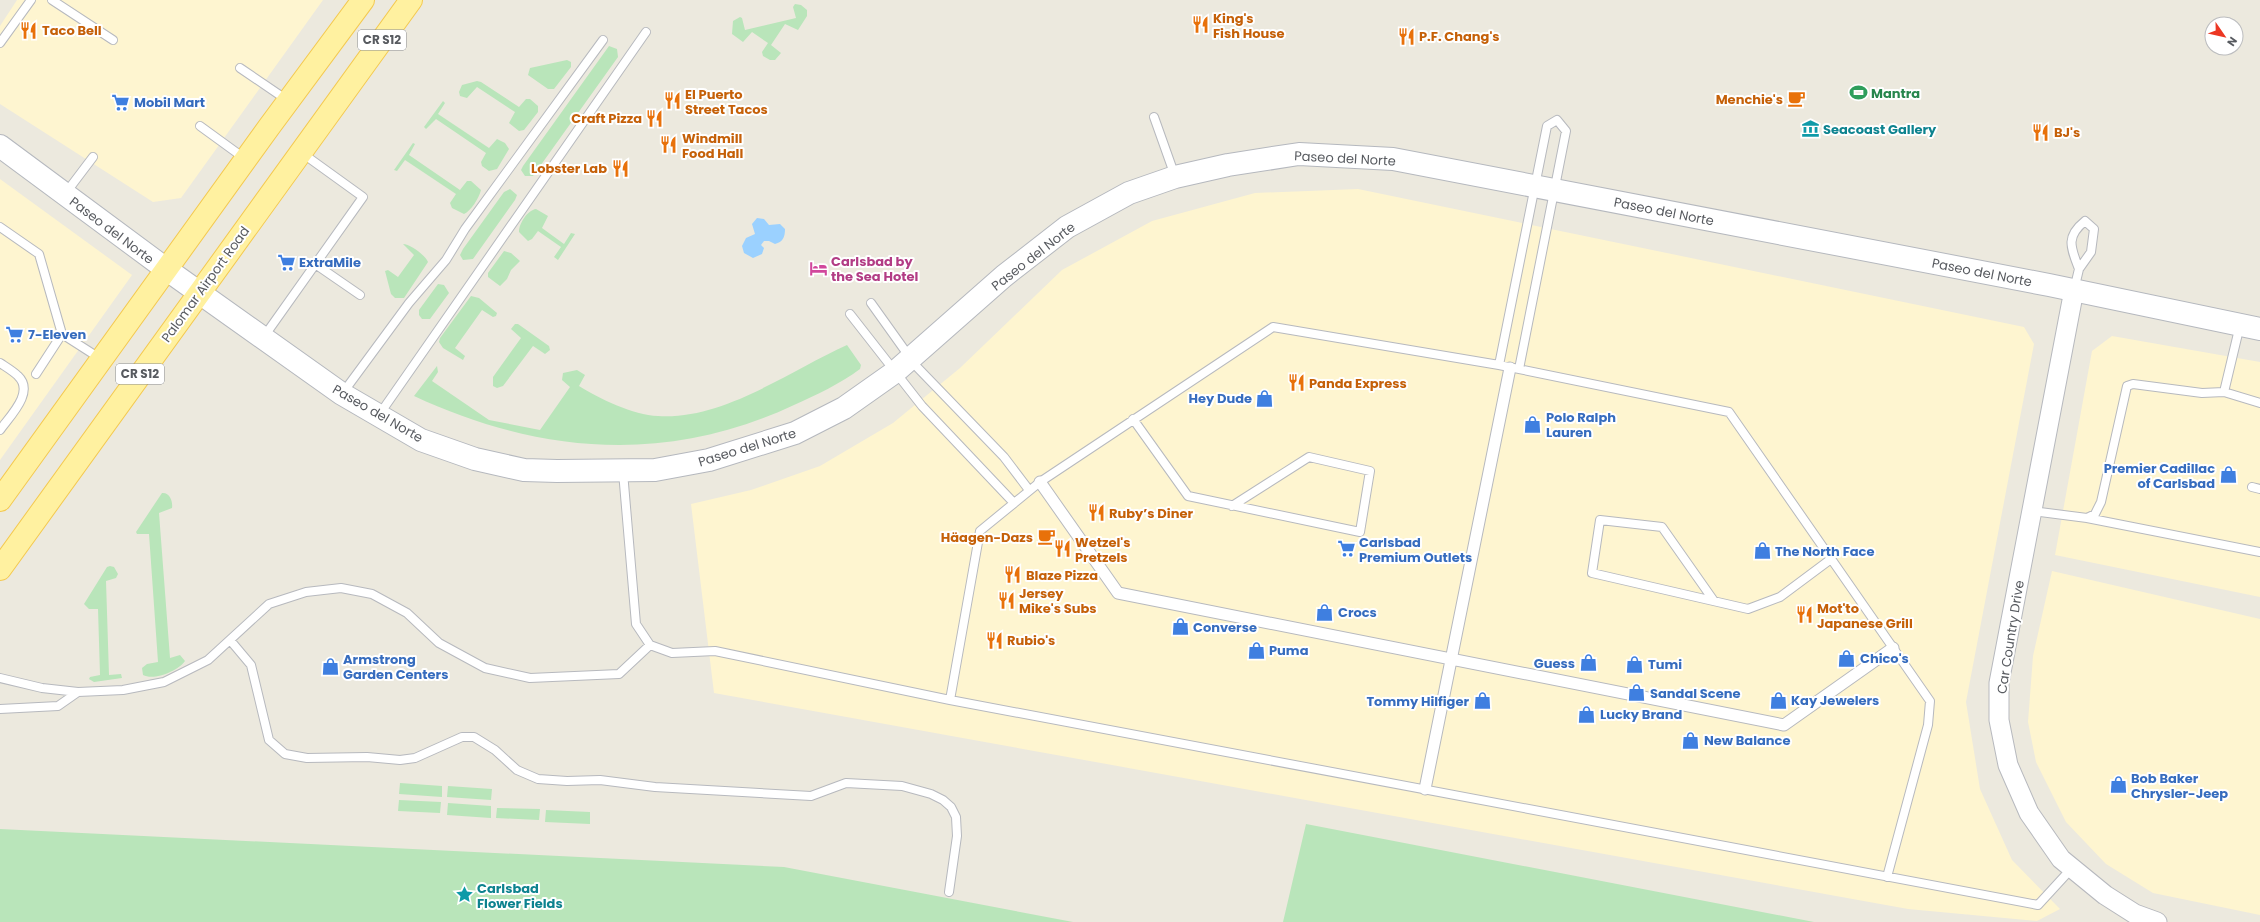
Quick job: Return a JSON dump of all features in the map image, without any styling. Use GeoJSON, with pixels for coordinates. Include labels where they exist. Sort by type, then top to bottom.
{"type":"FeatureCollection","features":[{"type":"Feature","properties":{"kind":"main road","name":"CR S12"},"geometry":{"type":"LineString","coordinates":[[0,500],[288,100],[363,0]]}},
{"type":"Feature","properties":{"kind":"main road","name":"Palomar Airport Road"},"geometry":{"type":"LineString","coordinates":[[0,569],[300,152],[412,0]]}},
{"type":"Feature","properties":{"kind":"main road","name":"Paseo del Norte"},"geometry":{"type":"LineString","coordinates":[[0,146],[199,293],[342,394],[421,440],[475,459],[524,470],[655,470],[709,460],[795,433],[844,408],[903,365],[1004,276],[1067,227],[1129,193],[1175,177],[1228,165],[1299,154],[1393,159],[2074,290],[2250,327]]}},
{"type":"Feature","properties":{"kind":"street","name":"Car Country Drive"},"geometry":{"type":"LineString","coordinates":[[2074,290],[1999,683],[1999,720],[2008,765],[2029,814],[2061,859],[2105,896],[2135,914],[2156,922]]}},
{"type":"Feature","properties":{"kind":"street"},"geometry":{"type":"LineString","coordinates":[[1426,789],[1509,367]]}},
{"type":"Feature","properties":{"kind":"street"},"geometry":{"type":"LineString","coordinates":[[1040,482],[1118,593],[1784,725],[1893,648]]}},
{"type":"Feature","properties":{"kind":"lane"},"geometry":{"type":"LineString","coordinates":[[0,43],[26,3],[31,0]]}},
{"type":"Feature","properties":{"kind":"lane"},"geometry":{"type":"LineString","coordinates":[[52,0],[113,40]]}},
{"type":"Feature","properties":{"kind":"lane"},"geometry":{"type":"LineString","coordinates":[[379,415],[646,32]]}},
{"type":"Feature","properties":{"kind":"lane"},"geometry":{"type":"LineString","coordinates":[[342,394],[409,303],[446,260],[462,233],[603,40]]}},
{"type":"Feature","properties":{"kind":"lane"},"geometry":{"type":"LineString","coordinates":[[240,68],[288,100]]}},
{"type":"Feature","properties":{"kind":"lane"},"geometry":{"type":"LineString","coordinates":[[1154,117],[1175,177]]}},
{"type":"Feature","properties":{"kind":"lane"},"geometry":{"type":"LineString","coordinates":[[1509,367],[1544,188],[1547,126],[1557,120],[1566,131],[1544,188],[1509,367]]}},
{"type":"Feature","properties":{"kind":"lane"},"geometry":{"type":"LineString","coordinates":[[200,126],[246,159]]}},
{"type":"Feature","properties":{"kind":"lane"},"geometry":{"type":"LineString","coordinates":[[262,338],[363,197],[300,152]]}},
{"type":"Feature","properties":{"kind":"lane"},"geometry":{"type":"LineString","coordinates":[[65,195],[93,156]]}},
{"type":"Feature","properties":{"kind":"lane"},"geometry":{"type":"LineString","coordinates":[[2074,290],[2079,269],[2091,252],[2094,229],[2085,221],[2074,229],[2070,247],[2079,269]]}},
{"type":"Feature","properties":{"kind":"lane"},"geometry":{"type":"LineString","coordinates":[[0,228],[39,254],[62,334],[101,359]]}},
{"type":"Feature","properties":{"kind":"lane"},"geometry":{"type":"LineString","coordinates":[[315,264],[360,295]]}},
{"type":"Feature","properties":{"kind":"lane"},"geometry":{"type":"LineString","coordinates":[[871,303],[922,406],[1013,502]]}},
{"type":"Feature","properties":{"kind":"lane"},"geometry":{"type":"LineString","coordinates":[[850,314],[903,365],[934,386],[1004,457],[1029,490]]}},
{"type":"Feature","properties":{"kind":"lane"},"geometry":{"type":"LineString","coordinates":[[950,700],[980,531],[1013,502],[1040,482],[1273,327],[1509,367],[1729,412],[1930,701],[1928,726],[1888,877]]}},
{"type":"Feature","properties":{"kind":"lane"},"geometry":{"type":"LineString","coordinates":[[2224,392],[2250,327]]}},
{"type":"Feature","properties":{"kind":"lane"},"geometry":{"type":"LineString","coordinates":[[36,374],[62,334]]}},
{"type":"Feature","properties":{"kind":"lane"},"geometry":{"type":"LineString","coordinates":[[0,363],[18,376],[24,386],[23,397],[0,430]]}},
{"type":"Feature","properties":{"kind":"lane"},"geometry":{"type":"LineString","coordinates":[[2087,518],[2095,514],[2101,502],[2127,386],[2133,384],[2202,393],[2224,392],[2260,403]]}},
{"type":"Feature","properties":{"kind":"lane"},"geometry":{"type":"LineString","coordinates":[[1133,419],[1188,496],[1232,506],[1360,532],[1370,471],[1309,457],[1232,506]]}},
{"type":"Feature","properties":{"kind":"lane"},"geometry":{"type":"LineString","coordinates":[[623,470],[636,624],[650,645],[672,653],[715,651],[950,700],[2038,905],[2072,868]]}},
{"type":"Feature","properties":{"kind":"lane"},"geometry":{"type":"LineString","coordinates":[[2032,511],[2087,518],[2260,552]]}},
{"type":"Feature","properties":{"kind":"lane"},"geometry":{"type":"LineString","coordinates":[[1714,601],[1662,528],[1600,520],[1592,573],[1748,609],[1780,597],[1832,559]]}},
{"type":"Feature","properties":{"kind":"lane"},"geometry":{"type":"LineString","coordinates":[[0,678],[42,688],[78,692],[123,690],[164,682],[208,660],[269,604],[306,592],[341,588],[372,594],[406,613],[439,643],[485,668],[530,678],[587,677],[619,674],[650,645]]}},
{"type":"Feature","properties":{"kind":"lane"},"geometry":{"type":"LineString","coordinates":[[230,640],[251,665],[270,740],[285,754],[307,758],[367,757],[400,760],[415,758],[462,737],[474,737],[495,750],[517,770],[538,779],[567,781],[600,780],[655,787],[811,796],[846,783],[902,786],[931,794],[943,800],[951,807],[956,817],[958,836],[949,892]]}},
{"type":"Feature","properties":{"kind":"lane"},"geometry":{"type":"LineString","coordinates":[[0,709],[58,706],[78,692]]}},
{"type":"Feature","properties":{"kind":"shaded area"},"geometry":{"type":"Polygon","coordinates":[[[17,0],[323,0],[181,198],[153,202],[0,104],[0,26],[17,0]]]}},
{"type":"Feature","properties":{"kind":"shaded area"},"geometry":{"type":"Polygon","coordinates":[[[0,179],[132,275],[0,460],[0,179]]]}},
{"type":"Feature","properties":{"kind":"shaded area","name":"Carlsbad Premium Outlets"},"geometry":{"type":"Polygon","coordinates":[[[1358,189],[2024,327],[2034,344],[1966,702],[1980,789],[2012,860],[2060,909],[2037,921],[1908,909],[714,693],[691,504],[751,490],[820,466],[893,423],[960,368],[1062,270],[1152,221],[1255,193],[1358,189]]]}},
{"type":"Feature","properties":{"kind":"shaded area"},"geometry":{"type":"Polygon","coordinates":[[[2112,336],[2260,362],[2260,597],[2055,555],[2092,351],[2112,336]]]}},
{"type":"Feature","properties":{"kind":"shaded area"},"geometry":{"type":"Polygon","coordinates":[[[2052,571],[2260,619],[2260,915],[2153,893],[2106,864],[2066,822],[2036,762],[2028,722],[2033,656],[2052,571]]]}},
{"type":"Feature","properties":{"kind":"green space"},"geometry":{"type":"Polygon","coordinates":[[[795,4],[801,5],[807,10],[807,16],[798,30],[785,24],[771,45],[781,53],[775,60],[770,60],[763,56],[762,52],[768,43],[752,32],[743,42],[732,34],[733,21],[740,17],[742,18],[745,30],[796,18],[793,7],[795,4]]]}},
{"type":"Feature","properties":{"kind":"green space"},"geometry":{"type":"Polygon","coordinates":[[[609,46],[617,49],[618,57],[533,176],[525,176],[521,170],[523,166],[609,46]]]}},
{"type":"Feature","properties":{"kind":"green space"},"geometry":{"type":"Polygon","coordinates":[[[567,60],[571,62],[571,67],[554,89],[548,89],[528,75],[530,68],[567,60]]]}},
{"type":"Feature","properties":{"kind":"green space"},"geometry":{"type":"Polygon","coordinates":[[[477,81],[481,82],[519,107],[526,99],[530,99],[538,106],[538,112],[524,130],[519,131],[509,123],[515,112],[477,87],[467,98],[460,96],[459,92],[462,85],[477,81]]]}},
{"type":"Feature","properties":{"kind":"green space"},"geometry":{"type":"Polygon","coordinates":[[[443,101],[445,103],[438,114],[489,148],[497,139],[505,143],[509,149],[497,169],[489,171],[482,166],[481,162],[486,153],[436,119],[426,129],[424,127],[443,101]]]}},
{"type":"Feature","properties":{"kind":"green space"},"geometry":{"type":"Polygon","coordinates":[[[413,143],[415,144],[409,155],[460,190],[467,181],[471,181],[481,190],[474,204],[467,212],[464,214],[452,208],[450,203],[456,194],[405,160],[397,171],[394,170],[413,143]]]}},
{"type":"Feature","properties":{"kind":"green space"},"geometry":{"type":"Polygon","coordinates":[[[510,189],[517,195],[515,200],[473,259],[463,260],[460,255],[463,249],[504,192],[510,189]]]}},
{"type":"Feature","properties":{"kind":"green space"},"geometry":{"type":"Polygon","coordinates":[[[536,209],[548,216],[542,228],[564,244],[571,233],[575,234],[558,260],[554,257],[561,247],[538,231],[532,239],[528,241],[519,232],[519,228],[524,218],[536,209]]]}},
{"type":"Feature","properties":{"kind":"green space"},"geometry":{"type":"Polygon","coordinates":[[[403,244],[417,250],[428,262],[404,298],[395,298],[391,294],[385,271],[388,270],[398,277],[414,255],[403,244]]]}},
{"type":"Feature","properties":{"kind":"green space"},"geometry":{"type":"Polygon","coordinates":[[[504,251],[511,253],[520,261],[511,270],[507,279],[500,286],[488,277],[488,273],[504,251]]]}},
{"type":"Feature","properties":{"kind":"green space"},"geometry":{"type":"Polygon","coordinates":[[[438,284],[444,285],[449,293],[430,319],[422,319],[419,315],[419,310],[438,284]]]}},
{"type":"Feature","properties":{"kind":"green space"},"geometry":{"type":"Polygon","coordinates":[[[471,296],[479,298],[497,313],[496,316],[493,317],[482,310],[455,348],[465,356],[463,360],[443,348],[439,342],[440,338],[471,296]]]}},
{"type":"Feature","properties":{"kind":"green space"},"geometry":{"type":"Polygon","coordinates":[[[515,324],[518,324],[549,346],[550,350],[545,354],[533,346],[503,386],[497,388],[493,386],[493,377],[521,338],[511,329],[515,324]]]}},
{"type":"Feature","properties":{"kind":"green space"},"geometry":{"type":"Polygon","coordinates":[[[847,345],[861,365],[860,369],[844,380],[819,393],[794,405],[746,424],[699,437],[651,444],[603,445],[556,440],[508,430],[461,416],[414,396],[437,366],[438,372],[432,381],[489,420],[540,430],[570,387],[562,380],[563,373],[577,370],[585,375],[579,386],[617,406],[648,415],[683,415],[707,410],[756,392],[847,345]]]}},
{"type":"Feature","properties":{"kind":"green space"},"geometry":{"type":"Polygon","coordinates":[[[162,493],[169,496],[172,506],[172,508],[159,513],[170,658],[180,655],[185,661],[182,665],[166,674],[148,677],[143,675],[142,668],[147,664],[158,662],[149,534],[137,534],[136,532],[162,493]]]}},
{"type":"Feature","properties":{"kind":"green space"},"geometry":{"type":"Polygon","coordinates":[[[107,567],[114,567],[118,574],[116,578],[106,581],[109,675],[121,674],[122,678],[94,682],[89,679],[90,677],[100,675],[98,609],[89,609],[84,604],[107,567]]]}},
{"type":"Feature","properties":{"kind":"green space"},"geometry":{"type":"Polygon","coordinates":[[[400,783],[442,786],[442,797],[399,794],[400,783]]]}},
{"type":"Feature","properties":{"kind":"green space"},"geometry":{"type":"Polygon","coordinates":[[[448,786],[492,789],[491,800],[447,797],[448,786]]]}},
{"type":"Feature","properties":{"kind":"green space"},"geometry":{"type":"Polygon","coordinates":[[[399,800],[441,802],[440,813],[398,811],[399,800]]]}},
{"type":"Feature","properties":{"kind":"green space"},"geometry":{"type":"Polygon","coordinates":[[[448,803],[491,806],[491,818],[447,815],[448,803]]]}},
{"type":"Feature","properties":{"kind":"green space"},"geometry":{"type":"Polygon","coordinates":[[[497,808],[540,809],[539,820],[496,818],[497,808]]]}},
{"type":"Feature","properties":{"kind":"green space"},"geometry":{"type":"Polygon","coordinates":[[[546,810],[590,812],[590,824],[545,822],[546,810]]]}},
{"type":"Feature","properties":{"kind":"green space"},"geometry":{"type":"Polygon","coordinates":[[[1306,824],[1814,922],[1283,922],[1306,824]]]}},
{"type":"Feature","properties":{"kind":"green space","name":"Carlsbad Flower Fields"},"geometry":{"type":"Polygon","coordinates":[[[0,829],[784,867],[1073,922],[0,922],[0,829]]]}},
{"type":"Feature","properties":{"kind":"water"},"geometry":{"type":"Polygon","coordinates":[[[757,218],[764,219],[769,225],[780,224],[785,229],[785,232],[783,239],[778,243],[775,244],[769,241],[764,241],[761,245],[764,248],[762,254],[753,258],[744,253],[742,246],[746,238],[755,234],[752,224],[757,218]]]}},
{"type":"Feature","properties":{"kind":"place","name":"King's Fish House"},"geometry":{"type":"Point","coordinates":[1200,25]}},
{"type":"Feature","properties":{"kind":"place","name":"Taco Bell"},"geometry":{"type":"Point","coordinates":[29,30]}},
{"type":"Feature","properties":{"kind":"place","name":"P.F. Chang's"},"geometry":{"type":"Point","coordinates":[1406,36]}},
{"type":"Feature","properties":{"kind":"place","name":"Mantra"},"geometry":{"type":"Point","coordinates":[1858,93]}},
{"type":"Feature","properties":{"kind":"place","name":"Menchie's"},"geometry":{"type":"Point","coordinates":[1796,99]}},
{"type":"Feature","properties":{"kind":"place","name":"El Puerto Street Tacos"},"geometry":{"type":"Point","coordinates":[672,101]}},
{"type":"Feature","properties":{"kind":"place","name":"Mobil Mart"},"geometry":{"type":"Point","coordinates":[121,102]}},
{"type":"Feature","properties":{"kind":"place","name":"Craft Pizza"},"geometry":{"type":"Point","coordinates":[655,118]}},
{"type":"Feature","properties":{"kind":"place","name":"Seacoast Gallery"},"geometry":{"type":"Point","coordinates":[1810,129]}},
{"type":"Feature","properties":{"kind":"place","name":"BJ's"},"geometry":{"type":"Point","coordinates":[2041,132]}},
{"type":"Feature","properties":{"kind":"place","name":"Windmill Food Hall"},"geometry":{"type":"Point","coordinates":[669,145]}},
{"type":"Feature","properties":{"kind":"place","name":"Lobster Lab"},"geometry":{"type":"Point","coordinates":[620,168]}},
{"type":"Feature","properties":{"kind":"place","name":"ExtraMile"},"geometry":{"type":"Point","coordinates":[286,262]}},
{"type":"Feature","properties":{"kind":"place","name":"Carlsbad by the Sea Hotel"},"geometry":{"type":"Point","coordinates":[818,268]}},
{"type":"Feature","properties":{"kind":"place","name":"7-Eleven"},"geometry":{"type":"Point","coordinates":[15,334]}},
{"type":"Feature","properties":{"kind":"place","name":"Panda Express"},"geometry":{"type":"Point","coordinates":[1296,383]}},
{"type":"Feature","properties":{"kind":"place","name":"Hey Dude"},"geometry":{"type":"Point","coordinates":[1265,398]}},
{"type":"Feature","properties":{"kind":"place","name":"Polo Ralph Lauren"},"geometry":{"type":"Point","coordinates":[1533,424]}},
{"type":"Feature","properties":{"kind":"place","name":"Premier Cadillac of Carlsbad"},"geometry":{"type":"Point","coordinates":[2228,475]}},
{"type":"Feature","properties":{"kind":"place","name":"Ruby’s Diner"},"geometry":{"type":"Point","coordinates":[1096,513]}},
{"type":"Feature","properties":{"kind":"place","name":"Häagen-Dazs"},"geometry":{"type":"Point","coordinates":[1046,537]}},
{"type":"Feature","properties":{"kind":"place","name":"Wetzel's Pretzels"},"geometry":{"type":"Point","coordinates":[1062,549]}},
{"type":"Feature","properties":{"kind":"place","name":"Carlsbad Premium Outlets"},"geometry":{"type":"Point","coordinates":[1346,549]}},
{"type":"Feature","properties":{"kind":"place","name":"The North Face"},"geometry":{"type":"Point","coordinates":[1762,551]}},
{"type":"Feature","properties":{"kind":"place","name":"Blaze Pizza"},"geometry":{"type":"Point","coordinates":[1013,575]}},
{"type":"Feature","properties":{"kind":"place","name":"Jersey Mike's Subs"},"geometry":{"type":"Point","coordinates":[1006,600]}},
{"type":"Feature","properties":{"kind":"place","name":"Crocs"},"geometry":{"type":"Point","coordinates":[1325,612]}},
{"type":"Feature","properties":{"kind":"place","name":"Mot'to Japanese Grill"},"geometry":{"type":"Point","coordinates":[1804,615]}},
{"type":"Feature","properties":{"kind":"place","name":"Converse"},"geometry":{"type":"Point","coordinates":[1180,627]}},
{"type":"Feature","properties":{"kind":"place","name":"Rubio's"},"geometry":{"type":"Point","coordinates":[994,640]}},
{"type":"Feature","properties":{"kind":"place","name":"Puma"},"geometry":{"type":"Point","coordinates":[1256,650]}},
{"type":"Feature","properties":{"kind":"place","name":"Chico's"},"geometry":{"type":"Point","coordinates":[1847,658]}},
{"type":"Feature","properties":{"kind":"place","name":"Guess"},"geometry":{"type":"Point","coordinates":[1588,663]}},
{"type":"Feature","properties":{"kind":"place","name":"Tumi"},"geometry":{"type":"Point","coordinates":[1635,664]}},
{"type":"Feature","properties":{"kind":"place","name":"Armstrong Garden Centers"},"geometry":{"type":"Point","coordinates":[330,666]}},
{"type":"Feature","properties":{"kind":"place","name":"Sandal Scene"},"geometry":{"type":"Point","coordinates":[1637,693]}},
{"type":"Feature","properties":{"kind":"place","name":"Kay Jewelers"},"geometry":{"type":"Point","coordinates":[1778,700]}},
{"type":"Feature","properties":{"kind":"place","name":"Tommy Hilfiger"},"geometry":{"type":"Point","coordinates":[1482,701]}},
{"type":"Feature","properties":{"kind":"place","name":"Lucky Brand"},"geometry":{"type":"Point","coordinates":[1587,714]}},
{"type":"Feature","properties":{"kind":"place","name":"New Balance"},"geometry":{"type":"Point","coordinates":[1691,740]}},
{"type":"Feature","properties":{"kind":"place","name":"Bob Baker Chrysler-Jeep"},"geometry":{"type":"Point","coordinates":[2118,785]}},
{"type":"Feature","properties":{"kind":"place","name":"Carlsbad Flower Fields"},"geometry":{"type":"Point","coordinates":[464,895]}}]}
